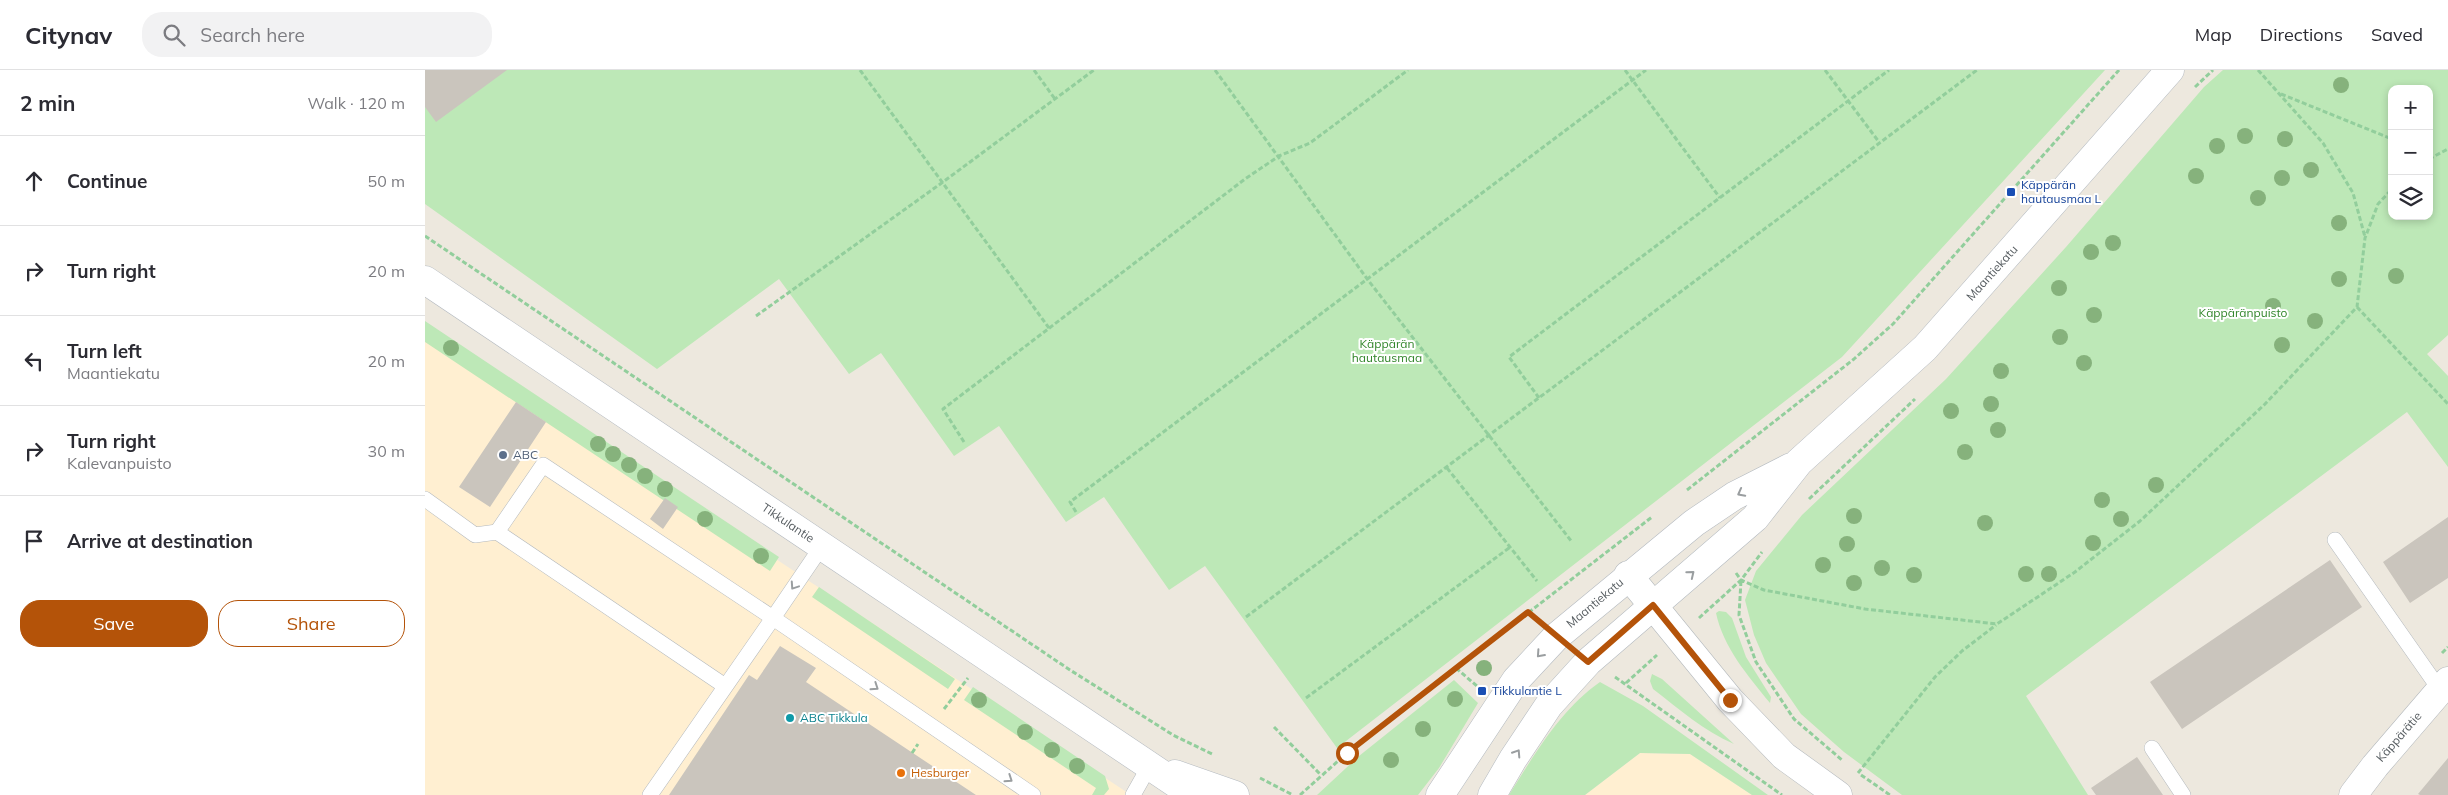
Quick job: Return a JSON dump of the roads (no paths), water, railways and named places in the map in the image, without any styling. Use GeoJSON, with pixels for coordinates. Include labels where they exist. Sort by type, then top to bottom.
{"type":"FeatureCollection","features":[{"type":"Feature","properties":{"kind":"main road","name":"Maantiekatu"},"geometry":{"type":"LineString","coordinates":[[1492,795],[1513,758],[1549,705],[1588,662],[1755,518],[1799,462],[1925,348],[2170,70]]}},
{"type":"Feature","properties":{"kind":"main road","name":"Tikkulantie"},"geometry":{"type":"LineString","coordinates":[[425,280],[1151,765]]}},
{"type":"Feature","properties":{"kind":"main road","name":"Maantiekatu"},"geometry":{"type":"LineString","coordinates":[[1439,795],[1516,680],[1556,637],[1628,575],[1694,523],[1734,496],[1799,462]]}},
{"type":"Feature","properties":{"kind":"main road"},"geometry":{"type":"LineString","coordinates":[[1628,575],[1730,700],[1770,742],[1784,756],[1838,795]]}},
{"type":"Feature","properties":{"kind":"main road","name":"Käppärätie"},"geometry":{"type":"LineString","coordinates":[[2353,795],[2444,686]]}},
{"type":"Feature","properties":{"kind":"main road"},"geometry":{"type":"LineString","coordinates":[[1151,765],[1193,795]]}},
{"type":"Feature","properties":{"kind":"main road"},"geometry":{"type":"LineString","coordinates":[[1151,765],[1235,795]]}},
{"type":"Feature","properties":{"kind":"lane"},"geometry":{"type":"LineString","coordinates":[[497,532],[543,465],[773,618],[1033,795]]}},
{"type":"Feature","properties":{"kind":"lane"},"geometry":{"type":"LineString","coordinates":[[425,499],[475,535],[497,532],[725,686]]}},
{"type":"Feature","properties":{"kind":"lane"},"geometry":{"type":"LineString","coordinates":[[2335,540],[2444,686]]}},
{"type":"Feature","properties":{"kind":"lane"},"geometry":{"type":"LineString","coordinates":[[650,795],[822,546]]}},
{"type":"Feature","properties":{"kind":"lane"},"geometry":{"type":"LineString","coordinates":[[2152,748],[2183,795]]}},
{"type":"Feature","properties":{"kind":"lane"},"geometry":{"type":"LineString","coordinates":[[1133,795],[1151,765]]}},
{"type":"Feature","properties":{"kind":"place","name":"Käppärän hautausmaa L"},"geometry":{"type":"Point","coordinates":[2011,192]}},
{"type":"Feature","properties":{"kind":"place","name":"ABC"},"geometry":{"type":"Point","coordinates":[503,455]}},
{"type":"Feature","properties":{"kind":"place","name":"Tikkulantie L"},"geometry":{"type":"Point","coordinates":[1482,691]}},
{"type":"Feature","properties":{"kind":"place","name":"ABC Tikkula"},"geometry":{"type":"Point","coordinates":[790,718]}},
{"type":"Feature","properties":{"kind":"place","name":"Hesburger"},"geometry":{"type":"Point","coordinates":[901,773]}},
{"type":"Feature","properties":{"kind":"park label","name":"Käppäränpuisto"},"geometry":{"type":"Point","coordinates":[2243,313]}},
{"type":"Feature","properties":{"kind":"park label","name":"Käppärän hautausmaa"},"geometry":{"type":"Point","coordinates":[1387,351]}}]}
